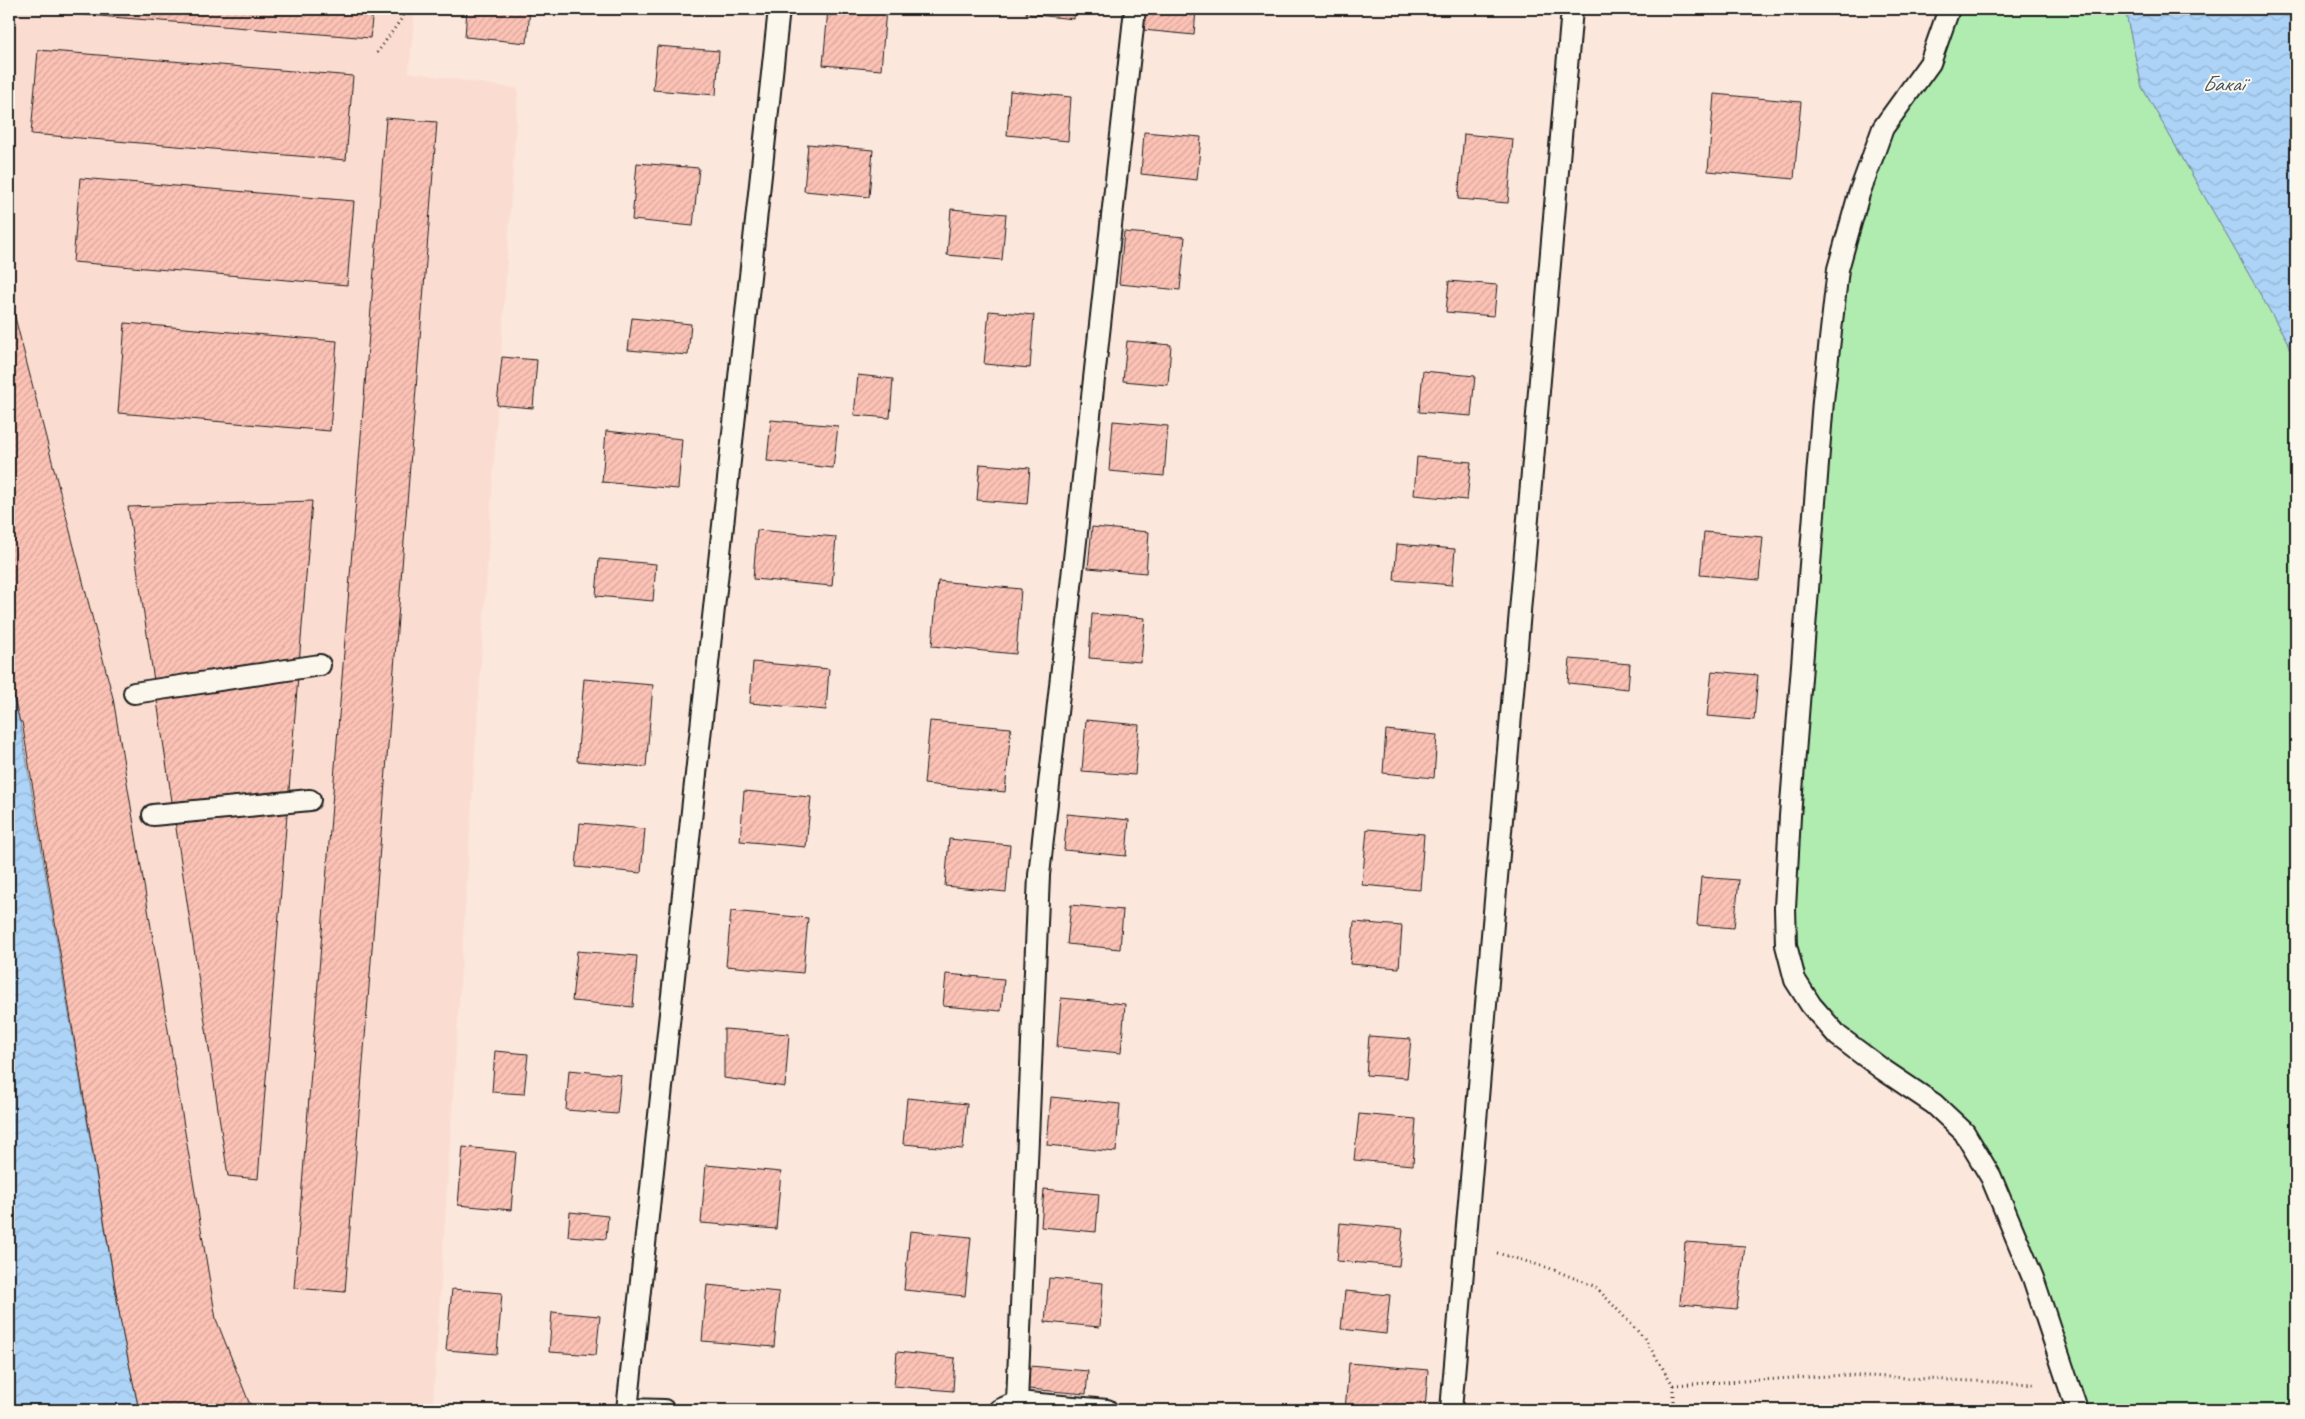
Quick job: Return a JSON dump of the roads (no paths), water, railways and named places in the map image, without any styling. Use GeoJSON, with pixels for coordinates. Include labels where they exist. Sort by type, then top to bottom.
{"type":"FeatureCollection","features":[{"type":"Feature","properties":{"kind":"lane"},"geometry":{"type":"LineString","coordinates":[[664,1410],[627,1410],[779,9]]}},
{"type":"Feature","properties":{"kind":"lane"},"geometry":{"type":"LineString","coordinates":[[1017,1402],[1039,875],[1136,9]]}},
{"type":"Feature","properties":{"kind":"lane"},"geometry":{"type":"LineString","coordinates":[[1451,1410],[1572,9]]}},
{"type":"Feature","properties":{"kind":"lane"},"geometry":{"type":"LineString","coordinates":[[1949,9],[1930,63],[1882,128],[1859,194],[1838,269],[1823,400],[1790,816],[1785,908],[1786,945],[1795,980],[1811,1005],[1838,1036],[1882,1070],[1934,1104],[1964,1132],[1991,1177],[2033,1278],[2077,1410]]}},
{"type":"Feature","properties":{"kind":"lane"},"geometry":{"type":"LineString","coordinates":[[134,693],[320,665]]}},
{"type":"Feature","properties":{"kind":"lane"},"geometry":{"type":"LineString","coordinates":[[153,815],[310,800]]}},
{"type":"Feature","properties":{"kind":"lane"},"geometry":{"type":"LineString","coordinates":[[999,1410],[1017,1402],[1107,1410]]}},
{"type":"Feature","properties":{"kind":"water","name":"Бакаї"},"geometry":{"type":"Polygon","coordinates":[[[2125,9],[2296,9],[2296,366],[2287,341],[2142,87],[2125,9]]]}},
{"type":"Feature","properties":{"kind":"water"},"geometry":{"type":"Polygon","coordinates":[[[9,680],[20,722],[123,1335],[139,1410],[9,1410],[9,680]]]}}]}
